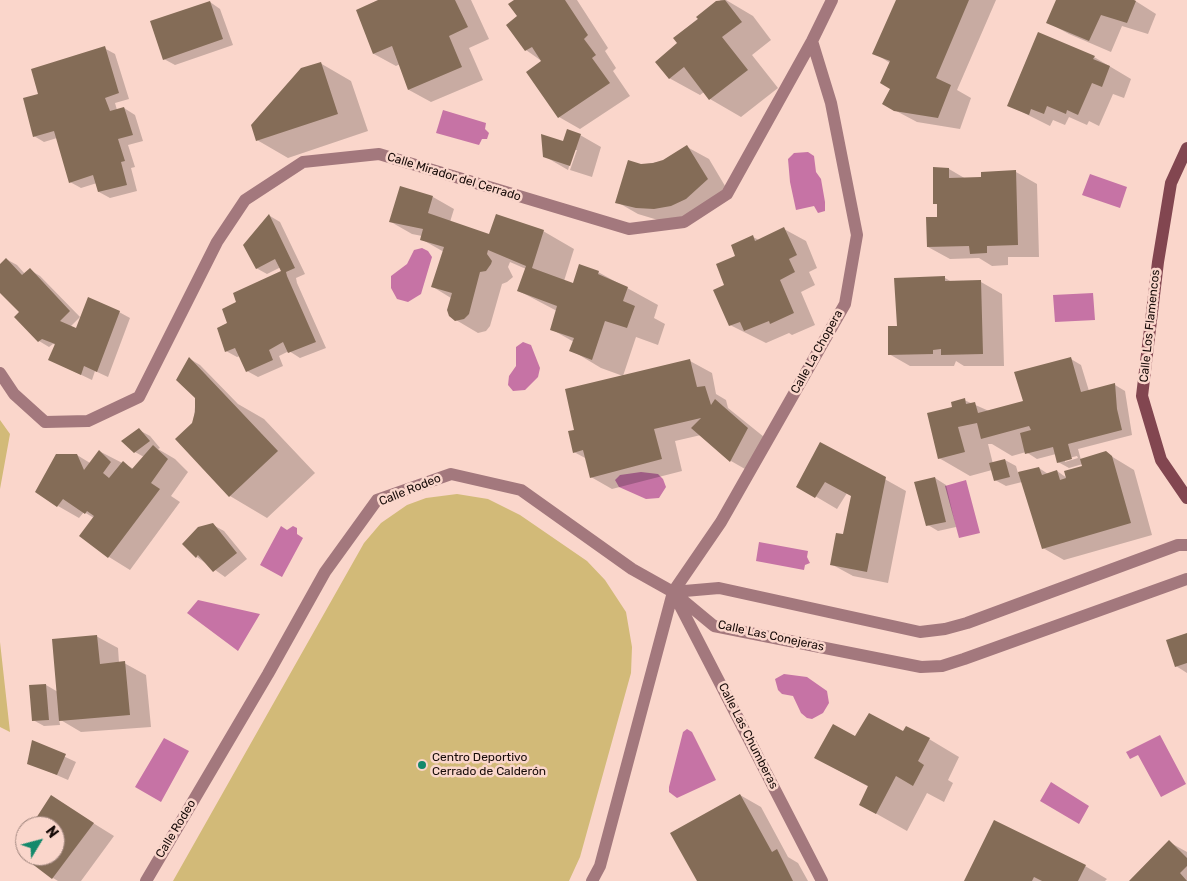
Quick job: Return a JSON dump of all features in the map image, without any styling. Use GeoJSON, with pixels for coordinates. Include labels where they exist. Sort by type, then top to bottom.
{"type":"FeatureCollection","features":[{"type":"Feature","properties":{"kind":"street"},"geometry":{"type":"LineString","coordinates":[[812,41],[832,0]]}},
{"type":"Feature","properties":{"kind":"street","name":"Calle Mirador del Cerrado"},"geometry":{"type":"LineString","coordinates":[[0,372],[14,394],[45,422],[88,422],[139,398],[217,242],[245,200],[303,162],[379,154],[629,229],[684,222],[727,194],[812,41]]}},
{"type":"Feature","properties":{"kind":"street","name":"Calle La Chopera"},"geometry":{"type":"LineString","coordinates":[[673,592],[721,522],[844,304],[857,235],[831,103],[812,41]]}},
{"type":"Feature","properties":{"kind":"street","name":"Calle Los Flamencos"},"geometry":{"type":"LineString","coordinates":[[1187,148],[1171,183],[1158,262],[1142,396],[1161,460],[1187,498]]}},
{"type":"Feature","properties":{"kind":"street","name":"Calle Rodeo"},"geometry":{"type":"LineString","coordinates":[[146,881],[268,674],[325,572],[377,500],[452,474],[520,490],[632,569],[673,592]]}},
{"type":"Feature","properties":{"kind":"street"},"geometry":{"type":"LineString","coordinates":[[592,881],[600,866],[673,592],[719,588],[920,632],[945,629],[967,623],[1178,545],[1187,545]]}},
{"type":"Feature","properties":{"kind":"street","name":"Calle Las Conejeras"},"geometry":{"type":"LineString","coordinates":[[673,592],[714,626],[922,667],[942,666],[964,659],[1187,579]]}},
{"type":"Feature","properties":{"kind":"street","name":"Calle Las Chumberas"},"geometry":{"type":"LineString","coordinates":[[673,592],[822,881]]}},
{"type":"Feature","properties":{"kind":"shaded area"},"geometry":{"type":"Polygon","coordinates":[[[443,110],[486,123],[485,129],[489,133],[487,139],[482,139],[479,145],[436,133],[443,110]]]}},
{"type":"Feature","properties":{"kind":"shaded area"},"geometry":{"type":"Polygon","coordinates":[[[808,152],[814,156],[816,172],[821,179],[825,202],[825,211],[818,213],[814,206],[796,210],[790,182],[788,159],[794,153],[808,152]]]}},
{"type":"Feature","properties":{"kind":"shaded area"},"geometry":{"type":"Polygon","coordinates":[[[1090,174],[1127,187],[1120,208],[1082,195],[1090,174]]]}},
{"type":"Feature","properties":{"kind":"shaded area"},"geometry":{"type":"Polygon","coordinates":[[[422,248],[428,251],[432,257],[421,294],[408,302],[397,299],[391,288],[391,276],[407,264],[414,250],[422,248]]]}},
{"type":"Feature","properties":{"kind":"shaded area"},"geometry":{"type":"Polygon","coordinates":[[[1093,293],[1095,320],[1055,322],[1053,295],[1093,293]]]}},
{"type":"Feature","properties":{"kind":"shaded area"},"geometry":{"type":"Polygon","coordinates":[[[523,342],[531,345],[540,368],[538,377],[525,390],[513,391],[508,385],[509,376],[516,366],[516,347],[523,342]]]}},
{"type":"Feature","properties":{"kind":"shaded area"},"geometry":{"type":"Polygon","coordinates":[[[0,420],[10,434],[0,489],[0,420]]]}},
{"type":"Feature","properties":{"kind":"shaded area"},"geometry":{"type":"Polygon","coordinates":[[[641,472],[658,474],[663,479],[666,487],[659,498],[646,499],[619,487],[615,480],[620,475],[641,472]]]}},
{"type":"Feature","properties":{"kind":"shaded area"},"geometry":{"type":"Polygon","coordinates":[[[966,480],[980,533],[959,538],[945,486],[966,480]]]}},
{"type":"Feature","properties":{"kind":"shaded area","name":"Centro Deportivo Cerrado de Calderón"},"geometry":{"type":"Polygon","coordinates":[[[457,494],[488,499],[520,515],[587,561],[605,580],[626,612],[632,647],[631,673],[580,857],[569,881],[173,881],[364,543],[381,523],[407,505],[426,498],[457,494]]]}},
{"type":"Feature","properties":{"kind":"shaded area"},"geometry":{"type":"Polygon","coordinates":[[[281,526],[287,530],[293,526],[297,528],[297,534],[303,538],[282,577],[260,565],[281,526]]]}},
{"type":"Feature","properties":{"kind":"shaded area"},"geometry":{"type":"Polygon","coordinates":[[[759,542],[808,551],[807,557],[810,563],[805,565],[804,570],[756,561],[759,542]]]}},
{"type":"Feature","properties":{"kind":"shaded area"},"geometry":{"type":"Polygon","coordinates":[[[198,600],[260,614],[238,651],[187,613],[198,600]]]}},
{"type":"Feature","properties":{"kind":"shaded area"},"geometry":{"type":"Polygon","coordinates":[[[0,642],[10,732],[0,727],[0,642]]]}},
{"type":"Feature","properties":{"kind":"shaded area"},"geometry":{"type":"Polygon","coordinates":[[[784,674],[807,677],[827,691],[829,703],[823,713],[812,719],[807,718],[801,713],[793,696],[782,694],[778,690],[775,679],[784,674]]]}},
{"type":"Feature","properties":{"kind":"shaded area"},"geometry":{"type":"Polygon","coordinates":[[[687,729],[692,732],[716,780],[677,798],[669,792],[669,787],[683,732],[687,729]]]}},
{"type":"Feature","properties":{"kind":"shaded area"},"geometry":{"type":"Polygon","coordinates":[[[1160,735],[1186,784],[1161,797],[1138,755],[1130,759],[1126,752],[1160,735]]]}},
{"type":"Feature","properties":{"kind":"shaded area"},"geometry":{"type":"Polygon","coordinates":[[[164,738],[189,751],[161,802],[135,787],[164,738]]]}},
{"type":"Feature","properties":{"kind":"shaded area"},"geometry":{"type":"Polygon","coordinates":[[[1051,782],[1089,806],[1079,824],[1040,801],[1051,782]]]}},
{"type":"Feature","properties":{"kind":"building"},"geometry":{"type":"Polygon","coordinates":[[[378,0],[455,0],[468,27],[449,36],[462,67],[408,90],[392,46],[373,54],[356,10],[378,0]]]}},
{"type":"Feature","properties":{"kind":"building"},"geometry":{"type":"Polygon","coordinates":[[[514,0],[565,0],[588,35],[584,39],[596,55],[592,58],[610,83],[558,118],[526,72],[541,61],[532,47],[525,51],[506,25],[517,16],[508,4],[514,0]]]}},
{"type":"Feature","properties":{"kind":"building"},"geometry":{"type":"Polygon","coordinates":[[[725,0],[742,22],[722,37],[748,70],[709,100],[684,67],[669,79],[655,62],[677,43],[673,38],[698,19],[696,17],[716,1],[725,0]]]}},
{"type":"Feature","properties":{"kind":"building"},"geometry":{"type":"Polygon","coordinates":[[[896,0],[969,0],[936,78],[951,85],[938,118],[894,111],[882,104],[890,89],[880,83],[890,61],[872,54],[896,0]]]}},
{"type":"Feature","properties":{"kind":"building"},"geometry":{"type":"Polygon","coordinates":[[[1056,0],[1136,1],[1127,23],[1101,15],[1089,41],[1046,23],[1056,0]]]}},
{"type":"Feature","properties":{"kind":"building"},"geometry":{"type":"Polygon","coordinates":[[[210,1],[223,39],[163,60],[150,21],[210,1]]]}},
{"type":"Feature","properties":{"kind":"building"},"geometry":{"type":"Polygon","coordinates":[[[1038,32],[1095,56],[1093,59],[1110,66],[1102,87],[1092,83],[1078,115],[1067,110],[1066,114],[1047,106],[1044,114],[1031,109],[1029,115],[1007,106],[1038,32]]]}},
{"type":"Feature","properties":{"kind":"building"},"geometry":{"type":"Polygon","coordinates":[[[105,46],[119,93],[105,98],[110,111],[124,107],[133,135],[118,139],[125,161],[121,162],[127,185],[98,192],[93,175],[69,183],[54,131],[33,137],[23,98],[38,94],[31,69],[105,46]]]}},
{"type":"Feature","properties":{"kind":"building"},"geometry":{"type":"Polygon","coordinates":[[[321,62],[338,114],[256,141],[251,125],[301,68],[321,62]]]}},
{"type":"Feature","properties":{"kind":"building"},"geometry":{"type":"Polygon","coordinates":[[[567,129],[581,134],[570,166],[543,157],[541,134],[563,141],[567,129]]]}},
{"type":"Feature","properties":{"kind":"building"},"geometry":{"type":"Polygon","coordinates":[[[687,145],[708,179],[686,199],[671,206],[654,209],[636,208],[615,203],[628,160],[641,164],[653,163],[663,160],[687,145]]]}},
{"type":"Feature","properties":{"kind":"building"},"geometry":{"type":"Polygon","coordinates":[[[933,167],[949,168],[949,178],[981,177],[981,172],[1016,170],[1018,245],[987,246],[987,253],[970,254],[969,246],[927,247],[926,217],[937,217],[937,204],[933,204],[933,167]]]}},
{"type":"Feature","properties":{"kind":"building"},"geometry":{"type":"Polygon","coordinates":[[[400,186],[433,196],[428,213],[489,234],[496,214],[544,230],[532,268],[573,283],[579,264],[599,271],[598,274],[628,287],[623,301],[635,306],[627,328],[605,321],[592,360],[569,351],[574,338],[550,330],[557,306],[517,291],[526,266],[488,250],[487,254],[492,261],[486,271],[480,272],[469,314],[464,319],[455,321],[449,316],[447,310],[452,293],[431,287],[444,247],[420,240],[423,229],[389,222],[400,186]]]}},
{"type":"Feature","properties":{"kind":"building"},"geometry":{"type":"Polygon","coordinates":[[[269,214],[295,268],[286,272],[287,276],[316,342],[288,353],[283,342],[269,350],[273,360],[246,372],[235,348],[225,352],[217,328],[227,323],[222,309],[236,302],[233,293],[281,271],[275,259],[256,269],[243,245],[269,214]]]}},
{"type":"Feature","properties":{"kind":"building"},"geometry":{"type":"Polygon","coordinates":[[[784,227],[797,255],[789,259],[795,272],[780,280],[794,313],[770,324],[769,321],[744,331],[740,322],[729,326],[713,290],[724,285],[716,264],[735,256],[731,245],[753,235],[755,241],[784,227]]]}},
{"type":"Feature","properties":{"kind":"building"},"geometry":{"type":"Polygon","coordinates":[[[6,258],[22,275],[30,268],[70,311],[60,321],[76,328],[88,297],[120,311],[97,372],[84,366],[81,375],[48,360],[55,344],[42,339],[38,342],[14,317],[19,312],[0,293],[0,264],[6,258]]]}},
{"type":"Feature","properties":{"kind":"building"},"geometry":{"type":"Polygon","coordinates":[[[945,276],[945,281],[981,280],[983,354],[941,355],[941,349],[933,350],[933,354],[888,355],[888,326],[897,326],[894,278],[945,276]]]}},
{"type":"Feature","properties":{"kind":"building"},"geometry":{"type":"Polygon","coordinates":[[[189,357],[278,451],[229,497],[175,439],[192,423],[195,412],[195,398],[176,380],[189,357]]]}},
{"type":"Feature","properties":{"kind":"building"},"geometry":{"type":"Polygon","coordinates":[[[1071,357],[1081,392],[1115,383],[1117,409],[1122,430],[1068,444],[1072,459],[1057,463],[1053,447],[1025,454],[1020,433],[1031,430],[1029,426],[981,439],[977,423],[958,427],[965,452],[938,459],[927,413],[952,407],[951,402],[965,398],[966,404],[975,402],[978,413],[1023,401],[1014,372],[1071,357]]]}},
{"type":"Feature","properties":{"kind":"building"},"geometry":{"type":"Polygon","coordinates":[[[690,359],[697,387],[705,386],[711,405],[715,399],[748,428],[730,462],[691,428],[701,418],[654,429],[662,459],[590,478],[583,450],[573,453],[568,431],[574,430],[565,389],[690,359]]]}},
{"type":"Feature","properties":{"kind":"building"},"geometry":{"type":"Polygon","coordinates":[[[139,428],[150,441],[134,453],[121,441],[139,428]]]}},
{"type":"Feature","properties":{"kind":"building"},"geometry":{"type":"Polygon","coordinates":[[[820,442],[886,477],[867,572],[830,565],[836,533],[843,534],[851,496],[825,482],[815,498],[796,487],[820,442]]]}},
{"type":"Feature","properties":{"kind":"building"},"geometry":{"type":"Polygon","coordinates":[[[153,445],[168,459],[151,483],[160,489],[108,558],[79,536],[94,516],[87,511],[85,514],[63,499],[57,507],[35,492],[56,454],[77,454],[84,470],[99,450],[111,462],[103,473],[109,478],[123,461],[132,469],[153,445]]]}},
{"type":"Feature","properties":{"kind":"building"},"geometry":{"type":"Polygon","coordinates":[[[1106,451],[1112,456],[1131,523],[1042,549],[1018,472],[1039,467],[1042,475],[1057,470],[1060,480],[1066,478],[1064,471],[1082,466],[1080,459],[1106,451]]]}},
{"type":"Feature","properties":{"kind":"building"},"geometry":{"type":"Polygon","coordinates":[[[1005,459],[1010,477],[994,481],[989,463],[1005,459]]]}},
{"type":"Feature","properties":{"kind":"building"},"geometry":{"type":"Polygon","coordinates":[[[935,477],[946,522],[926,526],[914,482],[935,477]]]}},
{"type":"Feature","properties":{"kind":"building"},"geometry":{"type":"Polygon","coordinates":[[[213,523],[237,553],[213,572],[198,555],[196,558],[182,544],[198,527],[213,523]]]}},
{"type":"Feature","properties":{"kind":"building"},"geometry":{"type":"Polygon","coordinates":[[[1187,633],[1187,663],[1175,667],[1166,640],[1187,633]]]}},
{"type":"Feature","properties":{"kind":"building"},"geometry":{"type":"Polygon","coordinates":[[[97,635],[100,664],[125,661],[130,715],[59,721],[52,639],[97,635]]]}},
{"type":"Feature","properties":{"kind":"building"},"geometry":{"type":"Polygon","coordinates":[[[46,684],[49,720],[32,721],[29,685],[46,684]]]}},
{"type":"Feature","properties":{"kind":"building"},"geometry":{"type":"Polygon","coordinates":[[[869,713],[903,731],[906,726],[930,738],[918,761],[924,765],[913,786],[896,776],[876,814],[859,805],[868,786],[814,758],[833,724],[855,736],[869,713]]]}},
{"type":"Feature","properties":{"kind":"building"},"geometry":{"type":"Polygon","coordinates":[[[32,740],[66,754],[57,775],[27,764],[32,740]]]}},
{"type":"Feature","properties":{"kind":"building"},"geometry":{"type":"Polygon","coordinates":[[[740,794],[772,852],[777,849],[793,881],[697,881],[670,833],[740,794]]]}},
{"type":"Feature","properties":{"kind":"building"},"geometry":{"type":"Polygon","coordinates":[[[51,795],[94,823],[65,862],[65,816],[37,816],[51,795]]]}},
{"type":"Feature","properties":{"kind":"building"},"geometry":{"type":"Polygon","coordinates":[[[994,820],[1086,865],[1078,881],[1042,881],[1034,877],[1032,881],[964,881],[994,820]]]}},
{"type":"Feature","properties":{"kind":"building"},"geometry":{"type":"Polygon","coordinates":[[[1169,840],[1187,858],[1187,866],[1180,873],[1187,881],[1129,881],[1169,840]]]}},
{"type":"Feature","properties":{"kind":"building"},"geometry":{"type":"Polygon","coordinates":[[[35,866],[62,866],[52,879],[35,866]]]}},
{"type":"Feature","properties":{"kind":"place","name":"Centro Deportivo Cerrado de Calderón"},"geometry":{"type":"Point","coordinates":[422,765]}}]}
